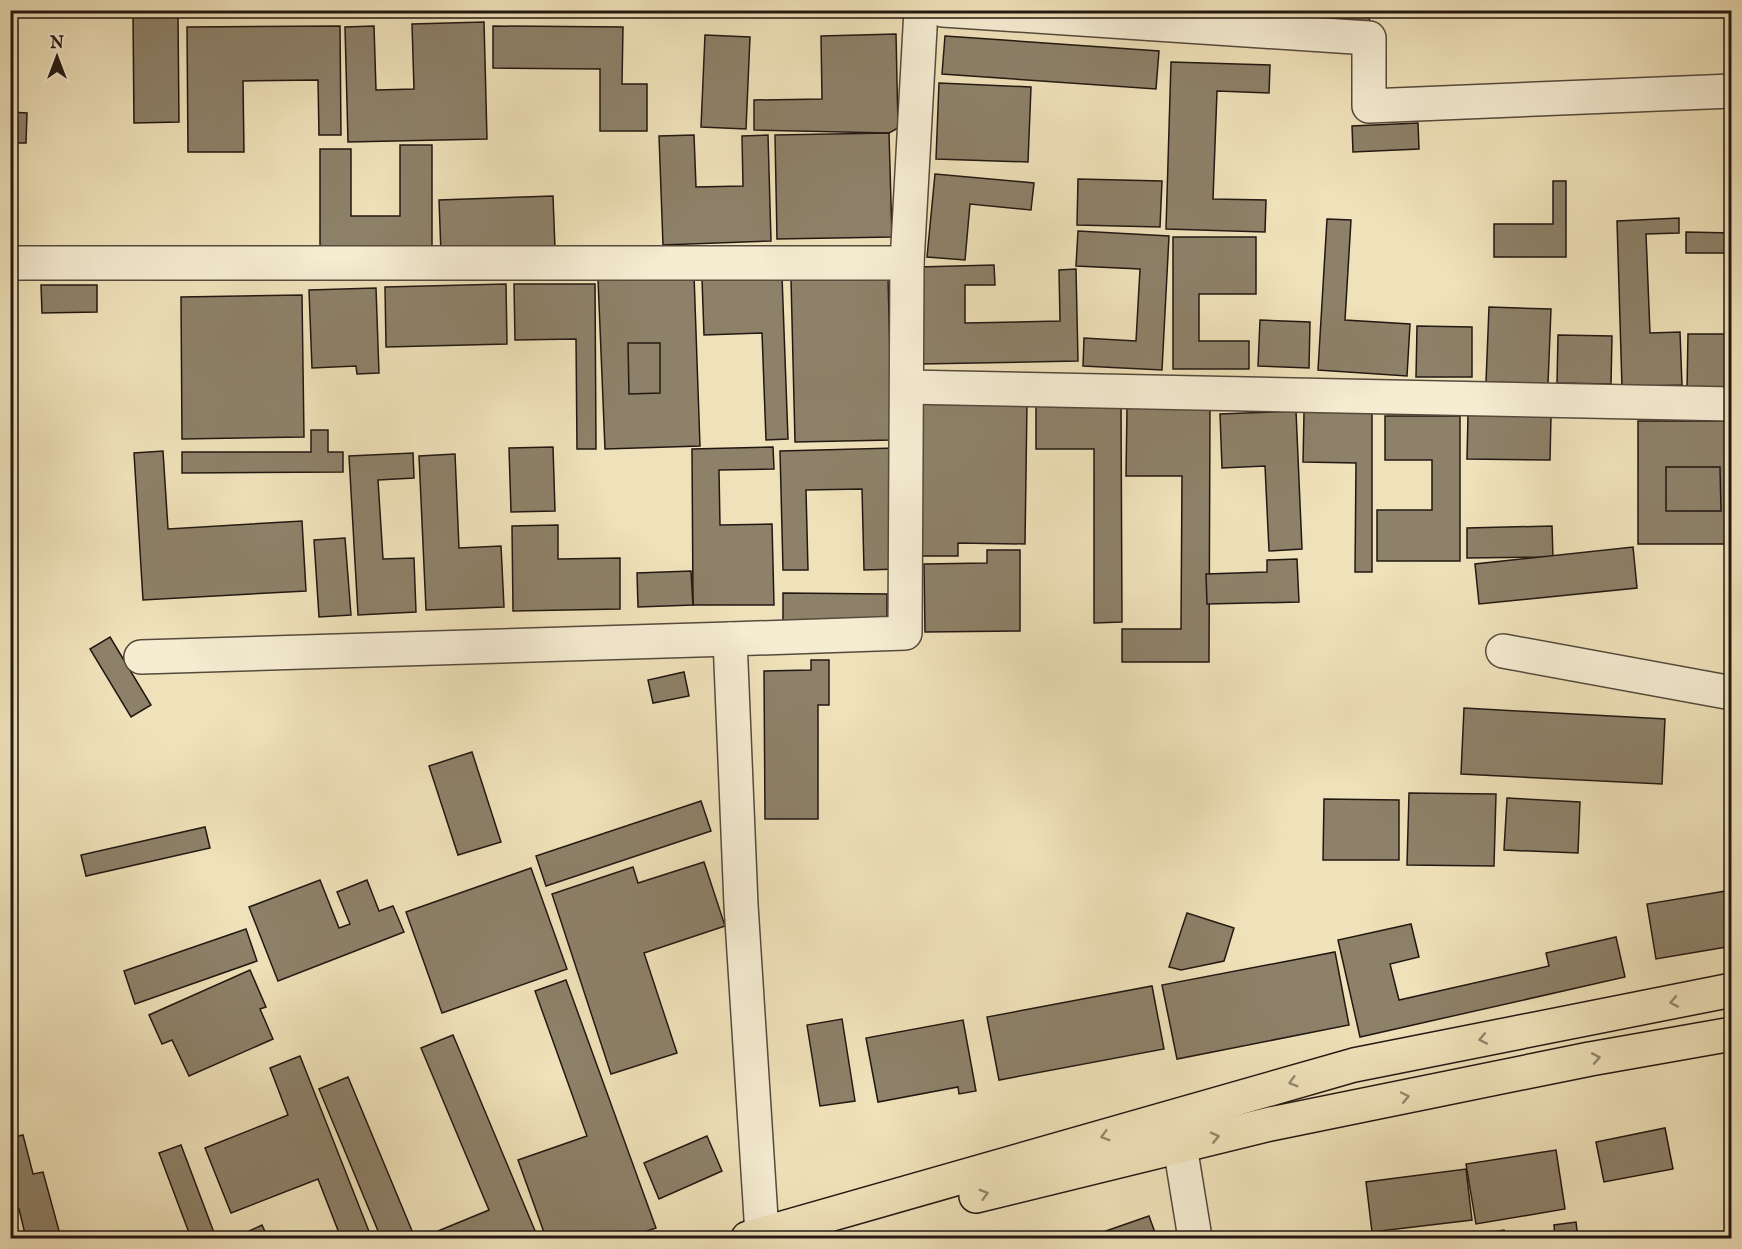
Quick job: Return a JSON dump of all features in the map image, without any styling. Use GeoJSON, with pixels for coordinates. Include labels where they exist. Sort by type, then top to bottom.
{"type":"FeatureCollection","features":[{"type":"Feature","properties":{"kind":"main road"},"geometry":{"type":"LineString","coordinates":[[755,1236],[1354,1065],[1731,990]]}},
{"type":"Feature","properties":{"kind":"main road"},"geometry":{"type":"LineString","coordinates":[[827,1239],[998,1190],[1270,1124],[1590,1059],[1731,1034]]}},
{"type":"Feature","properties":{"kind":"street"},"geometry":{"type":"LineString","coordinates":[[141,657],[905,633],[907,263],[921,10]]}},
{"type":"Feature","properties":{"kind":"street"},"geometry":{"type":"LineString","coordinates":[[943,10],[1369,38],[1369,106],[1731,91]]}},
{"type":"Feature","properties":{"kind":"street"},"geometry":{"type":"LineString","coordinates":[[10,263],[907,263]]}},
{"type":"Feature","properties":{"kind":"street"},"geometry":{"type":"LineString","coordinates":[[907,387],[1731,404]]}},
{"type":"Feature","properties":{"kind":"street"},"geometry":{"type":"LineString","coordinates":[[730,639],[755,1236]]}},
{"type":"Feature","properties":{"kind":"street"},"geometry":{"type":"LineString","coordinates":[[1503,651],[1731,693]]}},
{"type":"Feature","properties":{"kind":"street"},"geometry":{"type":"LineString","coordinates":[[1180,1146],[1196,1239]]}},
{"type":"Feature","properties":{"kind":"building"},"geometry":{"type":"Polygon","coordinates":[[[1288,10],[1370,10],[1369,26],[1288,24],[1288,10]]]}},
{"type":"Feature","properties":{"kind":"building"},"geometry":{"type":"Polygon","coordinates":[[[133,17],[178,17],[179,122],[134,123],[133,17]]]}},
{"type":"Feature","properties":{"kind":"building"},"geometry":{"type":"Polygon","coordinates":[[[484,22],[487,139],[348,142],[345,27],[374,26],[376,90],[414,89],[412,24],[484,22]]]}},
{"type":"Feature","properties":{"kind":"building"},"geometry":{"type":"Polygon","coordinates":[[[340,26],[341,135],[319,135],[318,80],[243,81],[244,152],[188,152],[187,27],[340,26]]]}},
{"type":"Feature","properties":{"kind":"building"},"geometry":{"type":"Polygon","coordinates":[[[493,26],[623,27],[622,84],[647,84],[647,131],[600,131],[600,69],[493,68],[493,26]]]}},
{"type":"Feature","properties":{"kind":"building"},"geometry":{"type":"Polygon","coordinates":[[[896,34],[898,128],[889,133],[754,130],[754,100],[822,99],[821,36],[896,34]]]}},
{"type":"Feature","properties":{"kind":"building"},"geometry":{"type":"Polygon","coordinates":[[[705,35],[750,37],[746,129],[701,127],[705,35]]]}},
{"type":"Feature","properties":{"kind":"building"},"geometry":{"type":"Polygon","coordinates":[[[945,36],[1159,51],[1156,89],[942,74],[945,36]]]}},
{"type":"Feature","properties":{"kind":"building"},"geometry":{"type":"Polygon","coordinates":[[[1171,62],[1270,65],[1269,93],[1217,91],[1213,199],[1266,200],[1265,232],[1166,229],[1171,62]]]}},
{"type":"Feature","properties":{"kind":"building"},"geometry":{"type":"Polygon","coordinates":[[[939,83],[1031,87],[1028,162],[936,159],[939,83]]]}},
{"type":"Feature","properties":{"kind":"building"},"geometry":{"type":"Polygon","coordinates":[[[10,112],[27,113],[26,143],[10,143],[10,112]]]}},
{"type":"Feature","properties":{"kind":"building"},"geometry":{"type":"Polygon","coordinates":[[[1418,123],[1419,149],[1353,152],[1352,126],[1418,123]]]}},
{"type":"Feature","properties":{"kind":"building"},"geometry":{"type":"Polygon","coordinates":[[[889,133],[892,237],[777,239],[775,135],[889,133]]]}},
{"type":"Feature","properties":{"kind":"building"},"geometry":{"type":"Polygon","coordinates":[[[694,135],[696,187],[743,186],[742,136],[768,135],[771,241],[663,245],[659,136],[694,135]]]}},
{"type":"Feature","properties":{"kind":"building"},"geometry":{"type":"Polygon","coordinates":[[[400,145],[432,145],[432,252],[320,253],[320,149],[351,149],[351,216],[400,216],[400,145]]]}},
{"type":"Feature","properties":{"kind":"building"},"geometry":{"type":"Polygon","coordinates":[[[935,174],[1034,183],[1031,210],[970,204],[965,260],[927,257],[935,174]]]}},
{"type":"Feature","properties":{"kind":"building"},"geometry":{"type":"Polygon","coordinates":[[[1078,179],[1162,181],[1160,227],[1077,225],[1078,179]]]}},
{"type":"Feature","properties":{"kind":"building"},"geometry":{"type":"Polygon","coordinates":[[[1553,181],[1566,181],[1566,257],[1494,257],[1494,224],[1553,224],[1553,181]]]}},
{"type":"Feature","properties":{"kind":"building"},"geometry":{"type":"Polygon","coordinates":[[[553,196],[555,249],[441,253],[439,200],[553,196]]]}},
{"type":"Feature","properties":{"kind":"building"},"geometry":{"type":"Polygon","coordinates":[[[1679,218],[1679,233],[1646,234],[1650,333],[1680,332],[1682,385],[1622,387],[1617,221],[1679,218]]]}},
{"type":"Feature","properties":{"kind":"building"},"geometry":{"type":"Polygon","coordinates":[[[1327,219],[1351,220],[1345,320],[1410,324],[1407,376],[1318,370],[1327,219]]]}},
{"type":"Feature","properties":{"kind":"building"},"geometry":{"type":"Polygon","coordinates":[[[1078,231],[1169,236],[1162,370],[1083,366],[1084,338],[1136,341],[1140,269],[1076,266],[1078,231]]]}},
{"type":"Feature","properties":{"kind":"building"},"geometry":{"type":"Polygon","coordinates":[[[1686,232],[1732,233],[1732,390],[1687,390],[1688,334],[1726,334],[1727,253],[1686,253],[1686,232]]]}},
{"type":"Feature","properties":{"kind":"building"},"geometry":{"type":"Polygon","coordinates":[[[1173,237],[1256,237],[1256,294],[1199,294],[1199,341],[1249,341],[1249,369],[1173,369],[1173,237]]]}},
{"type":"Feature","properties":{"kind":"building"},"geometry":{"type":"Polygon","coordinates":[[[994,265],[995,285],[965,285],[965,323],[1060,321],[1059,270],[1076,269],[1078,361],[920,364],[918,267],[994,265]]]}},
{"type":"Feature","properties":{"kind":"building"},"geometry":{"type":"Polygon","coordinates":[[[694,275],[700,446],[605,449],[598,279],[694,275]]]}},
{"type":"Feature","properties":{"kind":"building"},"geometry":{"type":"Polygon","coordinates":[[[782,276],[788,439],[766,440],[762,333],[704,335],[702,279],[782,276]]]}},
{"type":"Feature","properties":{"kind":"building"},"geometry":{"type":"Polygon","coordinates":[[[888,277],[892,440],[795,442],[791,279],[888,277]]]}},
{"type":"Feature","properties":{"kind":"building"},"geometry":{"type":"Polygon","coordinates":[[[506,284],[507,344],[386,347],[385,287],[506,284]]]}},
{"type":"Feature","properties":{"kind":"building"},"geometry":{"type":"Polygon","coordinates":[[[514,284],[595,284],[596,449],[577,449],[576,339],[515,340],[514,284]]]}},
{"type":"Feature","properties":{"kind":"building"},"geometry":{"type":"Polygon","coordinates":[[[41,285],[97,285],[97,312],[42,313],[41,285]]]}},
{"type":"Feature","properties":{"kind":"building"},"geometry":{"type":"Polygon","coordinates":[[[376,288],[379,373],[357,374],[356,366],[312,368],[309,290],[376,288]]]}},
{"type":"Feature","properties":{"kind":"building"},"geometry":{"type":"Polygon","coordinates":[[[302,295],[304,437],[182,439],[181,297],[302,295]]]}},
{"type":"Feature","properties":{"kind":"building"},"geometry":{"type":"Polygon","coordinates":[[[1489,307],[1551,309],[1548,384],[1486,382],[1489,307]]]}},
{"type":"Feature","properties":{"kind":"building"},"geometry":{"type":"Polygon","coordinates":[[[1260,320],[1310,322],[1309,368],[1258,366],[1260,320]]]}},
{"type":"Feature","properties":{"kind":"building"},"geometry":{"type":"Polygon","coordinates":[[[1417,326],[1472,327],[1472,377],[1416,377],[1417,326]]]}},
{"type":"Feature","properties":{"kind":"building"},"geometry":{"type":"Polygon","coordinates":[[[1558,335],[1612,336],[1611,384],[1557,383],[1558,335]]]}},
{"type":"Feature","properties":{"kind":"building"},"geometry":{"type":"Polygon","coordinates":[[[628,343],[660,343],[660,393],[629,394],[628,343]]]}},
{"type":"Feature","properties":{"kind":"building"},"geometry":{"type":"Polygon","coordinates":[[[922,401],[1027,402],[1025,544],[958,543],[958,556],[920,556],[922,401]]]}},
{"type":"Feature","properties":{"kind":"building"},"geometry":{"type":"Polygon","coordinates":[[[1036,405],[1121,405],[1122,622],[1094,623],[1094,449],[1036,449],[1036,405]]]}},
{"type":"Feature","properties":{"kind":"building"},"geometry":{"type":"Polygon","coordinates":[[[1127,407],[1210,407],[1209,662],[1122,662],[1122,629],[1181,629],[1182,476],[1126,476],[1127,407]]]}},
{"type":"Feature","properties":{"kind":"building"},"geometry":{"type":"Polygon","coordinates":[[[1296,411],[1302,549],[1269,551],[1265,466],[1222,468],[1220,414],[1296,411]]]}},
{"type":"Feature","properties":{"kind":"building"},"geometry":{"type":"Polygon","coordinates":[[[1304,412],[1372,412],[1372,572],[1355,572],[1356,463],[1303,462],[1304,412]]]}},
{"type":"Feature","properties":{"kind":"building"},"geometry":{"type":"Polygon","coordinates":[[[1468,415],[1551,416],[1550,460],[1467,459],[1468,415]]]}},
{"type":"Feature","properties":{"kind":"building"},"geometry":{"type":"Polygon","coordinates":[[[1385,416],[1460,416],[1460,561],[1377,561],[1377,510],[1432,510],[1432,460],[1385,460],[1385,416]]]}},
{"type":"Feature","properties":{"kind":"building"},"geometry":{"type":"Polygon","coordinates":[[[1638,421],[1732,421],[1732,544],[1638,544],[1638,421]]]}},
{"type":"Feature","properties":{"kind":"building"},"geometry":{"type":"Polygon","coordinates":[[[311,430],[328,430],[328,452],[343,452],[343,472],[182,473],[182,452],[311,452],[311,430]]]}},
{"type":"Feature","properties":{"kind":"building"},"geometry":{"type":"Polygon","coordinates":[[[553,447],[555,511],[511,512],[509,448],[553,447]]]}},
{"type":"Feature","properties":{"kind":"building"},"geometry":{"type":"Polygon","coordinates":[[[773,447],[774,469],[719,470],[720,525],[772,524],[774,605],[693,605],[692,449],[773,447]]]}},
{"type":"Feature","properties":{"kind":"building"},"geometry":{"type":"Polygon","coordinates":[[[896,448],[899,569],[864,570],[862,489],[806,490],[808,570],[783,570],[780,451],[896,448]]]}},
{"type":"Feature","properties":{"kind":"building"},"geometry":{"type":"Polygon","coordinates":[[[163,451],[168,529],[302,521],[306,591],[143,600],[134,453],[163,451]]]}},
{"type":"Feature","properties":{"kind":"building"},"geometry":{"type":"Polygon","coordinates":[[[413,453],[414,478],[378,480],[383,559],[414,558],[416,612],[358,615],[349,456],[413,453]]]}},
{"type":"Feature","properties":{"kind":"building"},"geometry":{"type":"Polygon","coordinates":[[[455,454],[459,548],[501,546],[504,607],[426,610],[419,456],[455,454]]]}},
{"type":"Feature","properties":{"kind":"building"},"geometry":{"type":"Polygon","coordinates":[[[1666,467],[1720,467],[1721,511],[1666,511],[1666,467]]]}},
{"type":"Feature","properties":{"kind":"building"},"geometry":{"type":"Polygon","coordinates":[[[558,525],[558,559],[620,558],[620,609],[513,611],[512,526],[558,525]]]}},
{"type":"Feature","properties":{"kind":"building"},"geometry":{"type":"Polygon","coordinates":[[[1552,526],[1553,557],[1467,558],[1467,528],[1552,526]]]}},
{"type":"Feature","properties":{"kind":"building"},"geometry":{"type":"Polygon","coordinates":[[[345,538],[351,615],[319,617],[314,540],[345,538]]]}},
{"type":"Feature","properties":{"kind":"building"},"geometry":{"type":"Polygon","coordinates":[[[1633,547],[1637,588],[1479,604],[1475,564],[1633,547]]]}},
{"type":"Feature","properties":{"kind":"building"},"geometry":{"type":"Polygon","coordinates":[[[987,550],[1020,550],[1020,631],[925,632],[924,564],[987,563],[987,550]]]}},
{"type":"Feature","properties":{"kind":"building"},"geometry":{"type":"Polygon","coordinates":[[[1297,559],[1299,602],[1207,604],[1206,574],[1267,572],[1267,560],[1297,559]]]}},
{"type":"Feature","properties":{"kind":"building"},"geometry":{"type":"Polygon","coordinates":[[[691,571],[693,605],[638,607],[637,573],[691,571]]]}},
{"type":"Feature","properties":{"kind":"building"},"geometry":{"type":"Polygon","coordinates":[[[783,593],[887,594],[887,626],[783,624],[783,593]]]}},
{"type":"Feature","properties":{"kind":"building"},"geometry":{"type":"Polygon","coordinates":[[[110,637],[151,705],[131,717],[90,649],[110,637]]]}},
{"type":"Feature","properties":{"kind":"building"},"geometry":{"type":"Polygon","coordinates":[[[811,660],[829,660],[829,705],[818,705],[818,819],[765,819],[764,671],[811,670],[811,660]]]}},
{"type":"Feature","properties":{"kind":"building"},"geometry":{"type":"Polygon","coordinates":[[[684,672],[689,696],[653,703],[648,680],[684,672]]]}},
{"type":"Feature","properties":{"kind":"building"},"geometry":{"type":"Polygon","coordinates":[[[1464,708],[1665,719],[1662,784],[1461,774],[1464,708]]]}},
{"type":"Feature","properties":{"kind":"building"},"geometry":{"type":"Polygon","coordinates":[[[472,752],[501,842],[458,855],[429,766],[472,752]]]}},
{"type":"Feature","properties":{"kind":"building"},"geometry":{"type":"Polygon","coordinates":[[[1409,793],[1496,794],[1494,866],[1407,865],[1409,793]]]}},
{"type":"Feature","properties":{"kind":"building"},"geometry":{"type":"Polygon","coordinates":[[[1507,798],[1580,802],[1578,853],[1504,850],[1507,798]]]}},
{"type":"Feature","properties":{"kind":"building"},"geometry":{"type":"Polygon","coordinates":[[[1324,799],[1399,800],[1399,860],[1323,860],[1324,799]]]}},
{"type":"Feature","properties":{"kind":"building"},"geometry":{"type":"Polygon","coordinates":[[[701,801],[711,831],[546,886],[536,856],[701,801]]]}},
{"type":"Feature","properties":{"kind":"building"},"geometry":{"type":"Polygon","coordinates":[[[205,827],[210,848],[86,876],[81,855],[205,827]]]}},
{"type":"Feature","properties":{"kind":"building"},"geometry":{"type":"Polygon","coordinates":[[[704,862],[725,926],[644,953],[677,1053],[611,1074],[552,894],[633,867],[638,883],[704,862]]]}},
{"type":"Feature","properties":{"kind":"building"},"geometry":{"type":"Polygon","coordinates":[[[531,868],[567,969],[442,1013],[406,912],[531,868]]]}},
{"type":"Feature","properties":{"kind":"building"},"geometry":{"type":"Polygon","coordinates":[[[320,880],[339,928],[350,924],[337,892],[367,880],[379,911],[393,906],[404,932],[278,981],[249,907],[320,880]]]}},
{"type":"Feature","properties":{"kind":"building"},"geometry":{"type":"Polygon","coordinates":[[[1732,890],[1732,946],[1656,959],[1647,904],[1732,890]]]}},
{"type":"Feature","properties":{"kind":"building"},"geometry":{"type":"Polygon","coordinates":[[[1187,913],[1234,928],[1224,961],[1181,970],[1169,967],[1187,913]]]}},
{"type":"Feature","properties":{"kind":"building"},"geometry":{"type":"Polygon","coordinates":[[[1411,924],[1419,957],[1390,964],[1399,1000],[1549,966],[1546,953],[1616,937],[1625,977],[1360,1037],[1338,940],[1411,924]]]}},
{"type":"Feature","properties":{"kind":"building"},"geometry":{"type":"Polygon","coordinates":[[[246,929],[257,961],[135,1004],[124,971],[246,929]]]}},
{"type":"Feature","properties":{"kind":"building"},"geometry":{"type":"Polygon","coordinates":[[[1335,952],[1349,1025],[1177,1059],[1162,985],[1335,952]]]}},
{"type":"Feature","properties":{"kind":"building"},"geometry":{"type":"Polygon","coordinates":[[[250,970],[266,1007],[260,1009],[273,1039],[189,1076],[172,1040],[162,1044],[149,1015],[250,970]]]}},
{"type":"Feature","properties":{"kind":"building"},"geometry":{"type":"Polygon","coordinates":[[[566,980],[656,1228],[626,1238],[546,1238],[518,1160],[587,1136],[535,991],[566,980]]]}},
{"type":"Feature","properties":{"kind":"building"},"geometry":{"type":"Polygon","coordinates":[[[1152,986],[1164,1049],[999,1080],[987,1017],[1152,986]]]}},
{"type":"Feature","properties":{"kind":"building"},"geometry":{"type":"Polygon","coordinates":[[[842,1019],[855,1101],[820,1106],[807,1025],[842,1019]]]}},
{"type":"Feature","properties":{"kind":"building"},"geometry":{"type":"Polygon","coordinates":[[[963,1020],[976,1091],[959,1094],[958,1087],[878,1102],[866,1038],[963,1020]]]}},
{"type":"Feature","properties":{"kind":"building"},"geometry":{"type":"Polygon","coordinates":[[[453,1035],[538,1238],[421,1238],[489,1210],[421,1048],[453,1035]]]}},
{"type":"Feature","properties":{"kind":"building"},"geometry":{"type":"Polygon","coordinates":[[[300,1056],[370,1234],[358,1238],[341,1238],[318,1179],[231,1213],[205,1148],[288,1115],[270,1068],[300,1056]]]}},
{"type":"Feature","properties":{"kind":"building"},"geometry":{"type":"Polygon","coordinates":[[[348,1077],[415,1238],[381,1238],[319,1089],[348,1077]]]}},
{"type":"Feature","properties":{"kind":"building"},"geometry":{"type":"Polygon","coordinates":[[[1665,1128],[1673,1169],[1604,1182],[1596,1142],[1665,1128]]]}},
{"type":"Feature","properties":{"kind":"building"},"geometry":{"type":"Polygon","coordinates":[[[23,1135],[33,1174],[43,1172],[61,1238],[26,1238],[19,1209],[10,1211],[10,1138],[23,1135]]]}},
{"type":"Feature","properties":{"kind":"building"},"geometry":{"type":"Polygon","coordinates":[[[707,1136],[722,1171],[659,1199],[644,1163],[707,1136]]]}},
{"type":"Feature","properties":{"kind":"building"},"geometry":{"type":"Polygon","coordinates":[[[181,1145],[216,1238],[191,1238],[159,1153],[181,1145]]]}},
{"type":"Feature","properties":{"kind":"building"},"geometry":{"type":"Polygon","coordinates":[[[1556,1150],[1565,1209],[1476,1224],[1466,1164],[1556,1150]]]}},
{"type":"Feature","properties":{"kind":"building"},"geometry":{"type":"Polygon","coordinates":[[[1466,1169],[1472,1220],[1372,1232],[1366,1182],[1466,1169]]]}},
{"type":"Feature","properties":{"kind":"building"},"geometry":{"type":"Polygon","coordinates":[[[1149,1216],[1157,1238],[1105,1238],[1103,1232],[1149,1216]]]}},
{"type":"Feature","properties":{"kind":"building"},"geometry":{"type":"Polygon","coordinates":[[[1576,1222],[1578,1238],[1555,1238],[1554,1225],[1576,1222]]]}},
{"type":"Feature","properties":{"kind":"building"},"geometry":{"type":"Polygon","coordinates":[[[262,1225],[268,1238],[234,1238],[262,1225]]]}},
{"type":"Feature","properties":{"kind":"building"},"geometry":{"type":"Polygon","coordinates":[[[1504,1230],[1505,1238],[1486,1238],[1485,1233],[1504,1230]]]}},
{"type":"Feature","properties":{"kind":"building"},"geometry":{"type":"Polygon","coordinates":[[[1475,1231],[1476,1238],[1452,1238],[1452,1235],[1475,1231]]]}}]}
